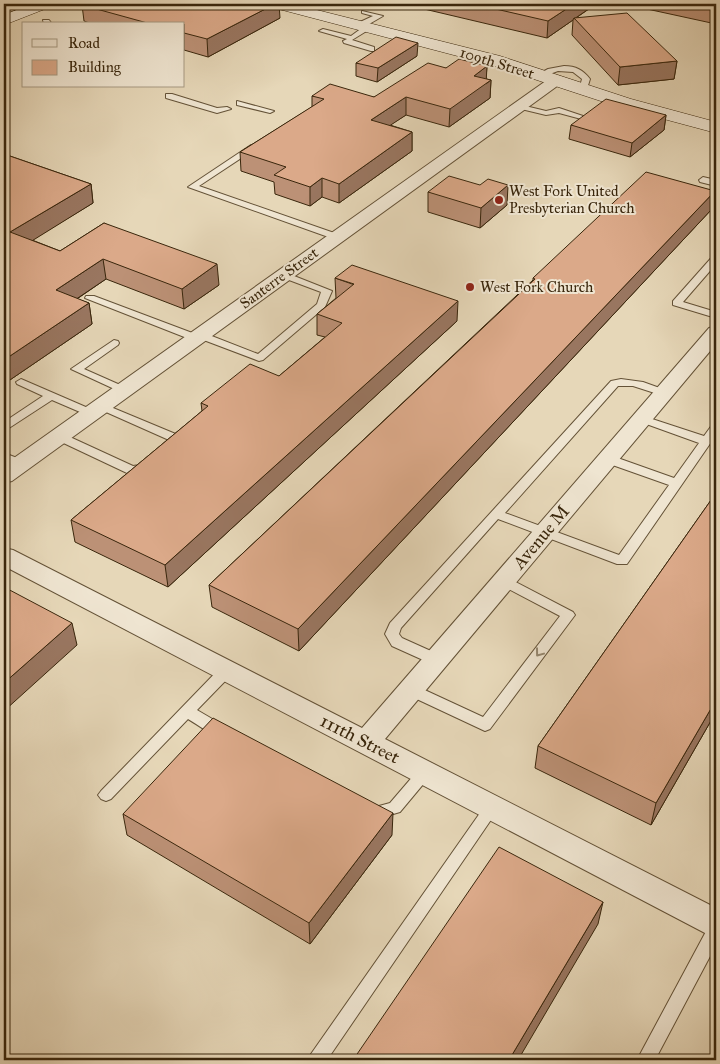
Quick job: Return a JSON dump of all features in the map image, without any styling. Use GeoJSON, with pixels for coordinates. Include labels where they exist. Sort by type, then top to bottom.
{"type":"FeatureCollection","features":[{"type":"Feature","properties":{"kind":"street"},"geometry":{"type":"LineString","coordinates":[[7,12],[45,4]]}},
{"type":"Feature","properties":{"kind":"street","name":"109th Street"},"geometry":{"type":"LineString","coordinates":[[276,4],[365,22],[494,60],[583,90],[716,128]]}},
{"type":"Feature","properties":{"kind":"street","name":"Santerre Street"},"geometry":{"type":"LineString","coordinates":[[4,476],[12,460],[59,436],[96,410],[520,106],[547,78]]}},
{"type":"Feature","properties":{"kind":"street","name":"Avenue M"},"geometry":{"type":"LineString","coordinates":[[366,742],[716,332]]}},
{"type":"Feature","properties":{"kind":"street","name":"111th Street"},"geometry":{"type":"LineString","coordinates":[[4,556],[716,923]]}},
{"type":"Feature","properties":{"kind":"lane"},"geometry":{"type":"LineString","coordinates":[[323,31],[352,38],[365,22]]}},
{"type":"Feature","properties":{"kind":"lane"},"geometry":{"type":"LineString","coordinates":[[347,41],[371,48]]}},
{"type":"Feature","properties":{"kind":"lane"},"geometry":{"type":"LineString","coordinates":[[169,96],[218,111],[227,109]]}},
{"type":"Feature","properties":{"kind":"lane"},"geometry":{"type":"LineString","coordinates":[[240,104],[270,111]]}},
{"type":"Feature","properties":{"kind":"lane"},"geometry":{"type":"LineString","coordinates":[[520,106],[546,113],[559,110],[585,118]]}},
{"type":"Feature","properties":{"kind":"lane"},"geometry":{"type":"LineString","coordinates":[[265,139],[192,186],[337,237]]}},
{"type":"Feature","properties":{"kind":"lane"},"geometry":{"type":"LineString","coordinates":[[703,180],[716,183]]}},
{"type":"Feature","properties":{"kind":"lane"},"geometry":{"type":"LineString","coordinates":[[715,260],[677,303],[716,315]]}},
{"type":"Feature","properties":{"kind":"lane"},"geometry":{"type":"LineString","coordinates":[[90,298],[259,358],[321,305],[327,291],[284,275]]}},
{"type":"Feature","properties":{"kind":"lane"},"geometry":{"type":"LineString","coordinates":[[114,343],[76,369],[123,390]]}},
{"type":"Feature","properties":{"kind":"lane"},"geometry":{"type":"LineString","coordinates":[[21,382],[50,395],[174,438],[175,442],[147,468],[131,470],[59,436]]}},
{"type":"Feature","properties":{"kind":"lane"},"geometry":{"type":"LineString","coordinates":[[436,660],[397,642],[392,634],[395,626],[615,382],[633,382],[664,393]]}},
{"type":"Feature","properties":{"kind":"lane"},"geometry":{"type":"LineString","coordinates":[[5,426],[50,395]]}},
{"type":"Feature","properties":{"kind":"lane"},"geometry":{"type":"LineString","coordinates":[[642,419],[706,441]]}},
{"type":"Feature","properties":{"kind":"lane"},"geometry":{"type":"LineString","coordinates":[[496,514],[622,561],[716,427]]}},
{"type":"Feature","properties":{"kind":"lane"},"geometry":{"type":"LineString","coordinates":[[608,459],[677,483]]}},
{"type":"Feature","properties":{"kind":"lane"},"geometry":{"type":"LineString","coordinates":[[411,690],[485,725],[568,614],[504,581]]}},
{"type":"Feature","properties":{"kind":"lane"},"geometry":{"type":"LineString","coordinates":[[106,795],[226,670]]}},
{"type":"Feature","properties":{"kind":"lane"},"geometry":{"type":"LineString","coordinates":[[186,711],[237,739]]}},
{"type":"Feature","properties":{"kind":"lane"},"geometry":{"type":"LineString","coordinates":[[357,805],[374,814],[395,808],[424,772]]}},
{"type":"Feature","properties":{"kind":"lane"},"geometry":{"type":"LineString","coordinates":[[316,1060],[492,807]]}},
{"type":"Feature","properties":{"kind":"lane"},"geometry":{"type":"LineString","coordinates":[[646,1060],[716,929]]}},
{"type":"Feature","properties":{"kind":"building"},"geometry":{"type":"Polygon","coordinates":[[[275,4],[207,39],[185,33],[185,22],[144,22],[82,5],[275,4]]]}},
{"type":"Feature","properties":{"kind":"building"},"geometry":{"type":"Polygon","coordinates":[[[474,4],[574,4],[548,21],[474,4]]]}},
{"type":"Feature","properties":{"kind":"building"},"geometry":{"type":"Polygon","coordinates":[[[702,4],[716,4],[716,7],[702,4]]]}},
{"type":"Feature","properties":{"kind":"building"},"geometry":{"type":"Polygon","coordinates":[[[627,13],[677,61],[620,67],[574,18],[627,13]]]}},
{"type":"Feature","properties":{"kind":"building"},"geometry":{"type":"Polygon","coordinates":[[[396,37],[418,43],[378,68],[356,63],[396,37]]]}},
{"type":"Feature","properties":{"kind":"building"},"geometry":{"type":"Polygon","coordinates":[[[459,59],[487,66],[474,76],[491,80],[450,109],[406,97],[371,120],[412,132],[339,184],[322,178],[310,187],[274,175],[286,167],[240,152],[324,99],[312,96],[330,84],[374,97],[428,63],[446,68],[459,59]]]}},
{"type":"Feature","properties":{"kind":"building"},"geometry":{"type":"Polygon","coordinates":[[[606,99],[666,115],[632,143],[571,125],[606,99]]]}},
{"type":"Feature","properties":{"kind":"building"},"geometry":{"type":"Polygon","coordinates":[[[4,154],[91,184],[10,232],[60,251],[104,223],[217,264],[182,289],[103,259],[56,290],[89,303],[4,360],[4,154]]]}},
{"type":"Feature","properties":{"kind":"building"},"geometry":{"type":"Polygon","coordinates":[[[646,172],[715,191],[298,629],[209,585],[535,279],[533,278],[646,172]]]}},
{"type":"Feature","properties":{"kind":"building"},"geometry":{"type":"Polygon","coordinates":[[[449,176],[480,185],[488,179],[508,185],[481,208],[428,192],[449,176]]]}},
{"type":"Feature","properties":{"kind":"building"},"geometry":{"type":"Polygon","coordinates":[[[352,265],[458,301],[165,565],[71,520],[208,406],[201,403],[250,364],[279,376],[342,323],[317,314],[354,284],[335,278],[352,265]]]}},
{"type":"Feature","properties":{"kind":"building"},"geometry":{"type":"Polygon","coordinates":[[[716,493],[716,700],[656,803],[538,746],[716,493]]]}},
{"type":"Feature","properties":{"kind":"building"},"geometry":{"type":"Polygon","coordinates":[[[4,587],[72,623],[4,683],[4,587]]]}},
{"type":"Feature","properties":{"kind":"building"},"geometry":{"type":"Polygon","coordinates":[[[213,718],[393,813],[309,923],[123,814],[213,718]]]}},
{"type":"Feature","properties":{"kind":"building"},"geometry":{"type":"Polygon","coordinates":[[[499,847],[603,902],[509,1060],[353,1060],[499,847]]]}},
{"type":"Feature","properties":{"kind":"place","name":"West Fork United Presbyterian Church"},"geometry":{"type":"Point","coordinates":[499,200]}},
{"type":"Feature","properties":{"kind":"place","name":"West Fork Church"},"geometry":{"type":"Point","coordinates":[470,287]}}]}
